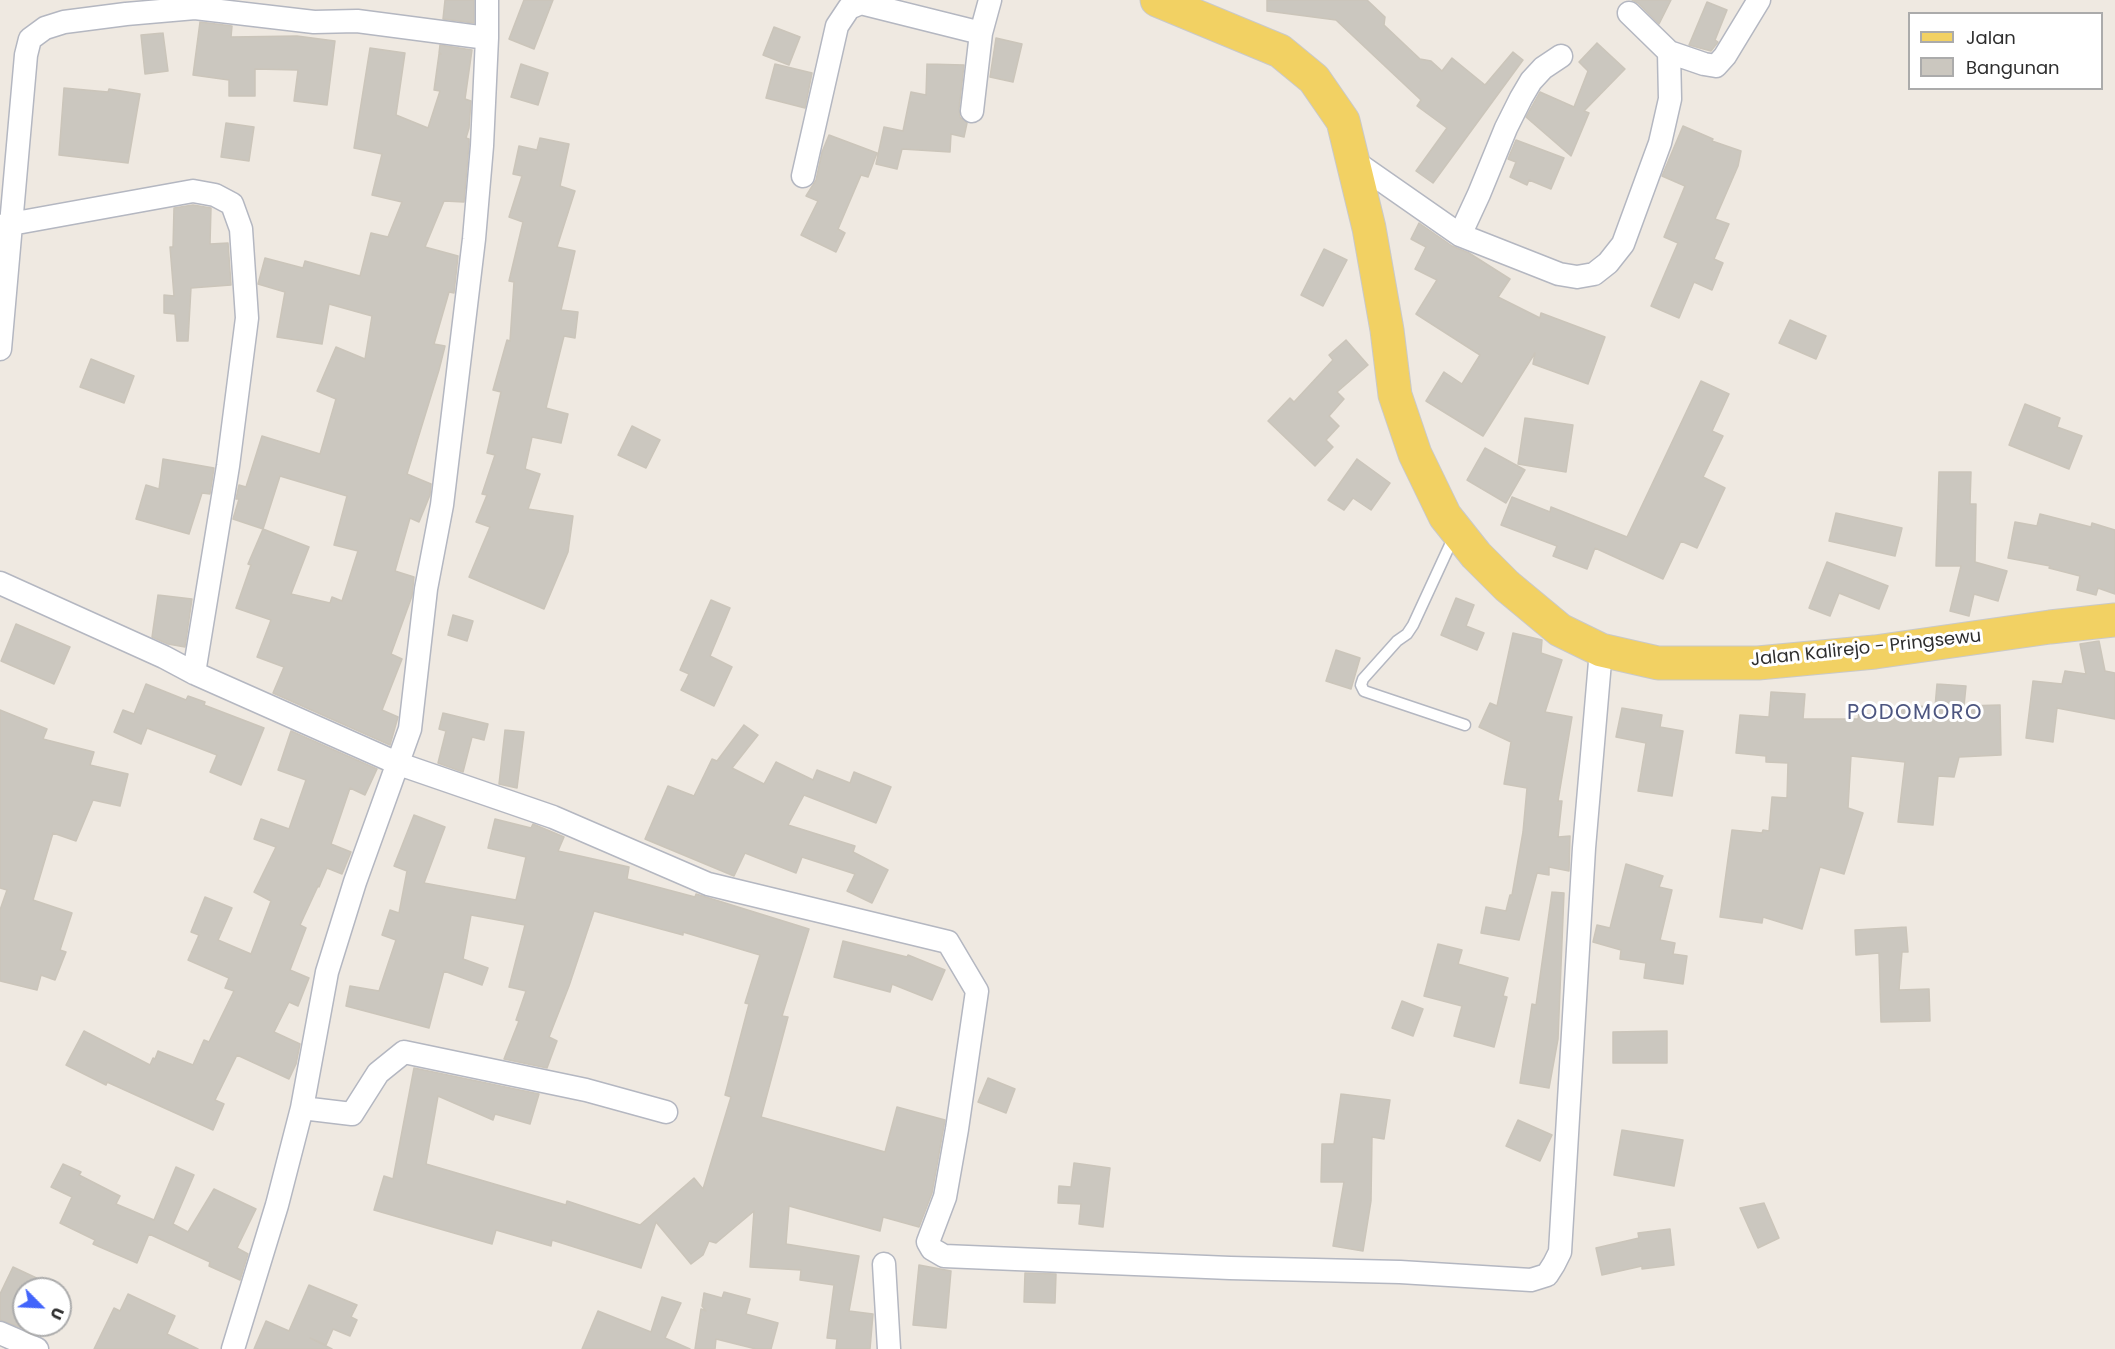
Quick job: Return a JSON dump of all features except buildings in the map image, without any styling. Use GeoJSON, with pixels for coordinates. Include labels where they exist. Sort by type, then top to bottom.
{"type":"FeatureCollection","features":[{"type":"Feature","properties":{"kind":"main road","name":"Jalan Kalirejo - Pringsewu"},"geometry":{"type":"LineString","coordinates":[[1157,0],[1280,51],[1314,79],[1343,121],[1369,228],[1387,330],[1395,395],[1415,454],[1445,516],[1476,555],[1507,586],[1560,630],[1601,650],[1658,663],[1758,663],[1875,652],[2115,620]]}},
{"type":"Feature","properties":{"kind":"street"},"geometry":{"type":"LineString","coordinates":[[233,1349],[277,1205],[302,1108],[327,972],[373,829],[399,764],[410,729],[426,589],[442,505],[461,355],[481,158],[487,0]]}},
{"type":"Feature","properties":{"kind":"street"},"geometry":{"type":"LineString","coordinates":[[972,111],[981,33],[990,0]]}},
{"type":"Feature","properties":{"kind":"street"},"geometry":{"type":"LineString","coordinates":[[1629,13],[1669,52],[1716,66],[1725,56],[1759,0]]}},
{"type":"Feature","properties":{"kind":"street"},"geometry":{"type":"LineString","coordinates":[[803,176],[837,26],[849,8],[861,3],[981,33]]}},
{"type":"Feature","properties":{"kind":"street"},"geometry":{"type":"LineString","coordinates":[[0,349],[5,225],[26,56],[30,39],[45,28],[64,22],[195,8],[314,22],[357,21],[487,38]]}},
{"type":"Feature","properties":{"kind":"street"},"geometry":{"type":"LineString","coordinates":[[1351,159],[1460,235],[1559,274],[1577,278],[1594,274],[1623,244],[1660,143],[1670,99],[1669,52]]}},
{"type":"Feature","properties":{"kind":"street"},"geometry":{"type":"LineString","coordinates":[[1460,235],[1521,98],[1531,81],[1543,68],[1561,56]]}},
{"type":"Feature","properties":{"kind":"street"},"geometry":{"type":"LineString","coordinates":[[5,225],[193,191],[214,195],[232,204],[241,229],[247,318],[228,466],[194,673]]}},
{"type":"Feature","properties":{"kind":"street"},"geometry":{"type":"LineString","coordinates":[[0,583],[164,657],[194,673],[399,764],[553,818],[708,884],[948,942],[977,991],[945,1197],[928,1242],[944,1256],[1230,1268],[1400,1272],[1531,1280],[1547,1275],[1560,1252],[1584,848],[1601,650]]}},
{"type":"Feature","properties":{"kind":"street"},"geometry":{"type":"LineString","coordinates":[[302,1108],[352,1114],[378,1073],[404,1052],[586,1090],[666,1112]]}},
{"type":"Feature","properties":{"kind":"street"},"geometry":{"type":"LineString","coordinates":[[884,1264],[889,1349]]}},
{"type":"Feature","properties":{"kind":"street"},"geometry":{"type":"LineString","coordinates":[[0,1333],[38,1349]]}},
{"type":"Feature","properties":{"kind":"lane"},"geometry":{"type":"LineString","coordinates":[[1456,530],[1413,625],[1363,679],[1361,684],[1364,691],[1465,725]]}},
{"type":"Feature","properties":{"kind":"district","name":"PODOMORO"},"geometry":{"type":"Point","coordinates":[1915,714]}}]}
